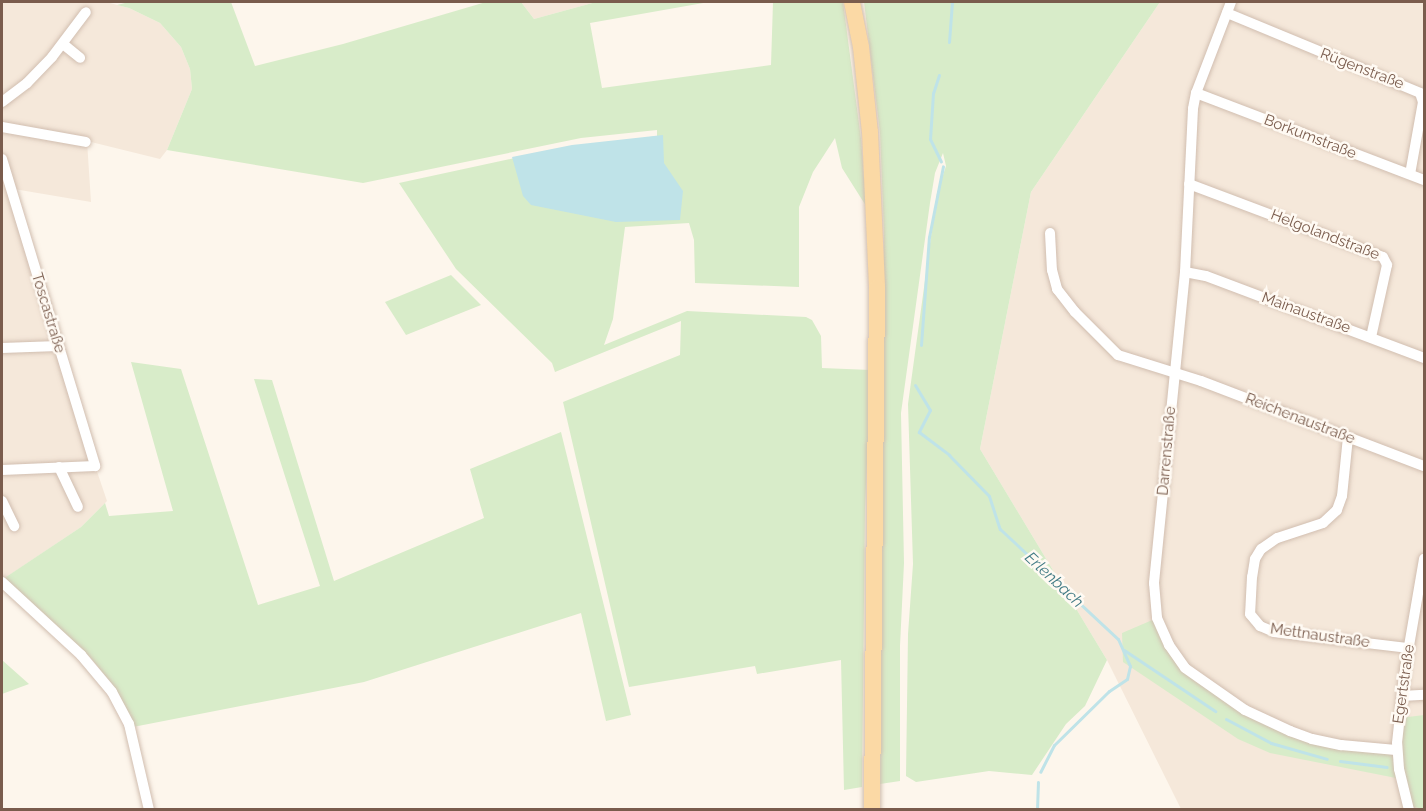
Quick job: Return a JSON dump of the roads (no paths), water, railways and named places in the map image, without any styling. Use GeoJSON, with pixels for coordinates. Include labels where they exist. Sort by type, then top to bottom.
{"type":"FeatureCollection","features":[{"type":"Feature","properties":{"kind":"main road"},"geometry":{"type":"LineString","coordinates":[[852,2],[861,47],[870,132],[877,288],[872,810]]}},
{"type":"Feature","properties":{"kind":"street","name":"Darrenstraße"},"geometry":{"type":"LineString","coordinates":[[1231,2],[1196,93],[1185,272],[1154,583],[1157,618],[1169,645],[1192,675],[1232,702],[1268,722],[1301,735],[1334,744],[1396,750]]}},
{"type":"Feature","properties":{"kind":"street"},"geometry":{"type":"LineString","coordinates":[[2,102],[39,70],[63,44],[86,12]]}},
{"type":"Feature","properties":{"kind":"street","name":"Rügenstraße"},"geometry":{"type":"LineString","coordinates":[[1227,13],[1420,93],[1423,102],[1410,174]]}},
{"type":"Feature","properties":{"kind":"street"},"geometry":{"type":"LineString","coordinates":[[63,44],[80,58]]}},
{"type":"Feature","properties":{"kind":"street","name":"Borkumstraße"},"geometry":{"type":"LineString","coordinates":[[1196,93],[1425,180]]}},
{"type":"Feature","properties":{"kind":"street"},"geometry":{"type":"LineString","coordinates":[[2,127],[86,142]]}},
{"type":"Feature","properties":{"kind":"street","name":"Toscastraße"},"geometry":{"type":"LineString","coordinates":[[2,159],[95,466],[59,467]]}},
{"type":"Feature","properties":{"kind":"street","name":"Helgolandstraße"},"geometry":{"type":"LineString","coordinates":[[1189,184],[1383,257],[1387,265],[1371,337]]}},
{"type":"Feature","properties":{"kind":"street","name":"Reichenaustraße"},"geometry":{"type":"LineString","coordinates":[[1050,233],[1054,280],[1061,296],[1118,355],[1175,372],[1425,466]]}},
{"type":"Feature","properties":{"kind":"street","name":"Mainaustraße"},"geometry":{"type":"LineString","coordinates":[[1185,272],[1206,276],[1425,358]]}},
{"type":"Feature","properties":{"kind":"street"},"geometry":{"type":"LineString","coordinates":[[2,348],[58,346]]}},
{"type":"Feature","properties":{"kind":"street","name":"Mettnaustraße"},"geometry":{"type":"LineString","coordinates":[[1348,437],[1342,496],[1337,510],[1323,523],[1277,538],[1262,549],[1255,559],[1251,614],[1260,626],[1274,632],[1409,648]]}},
{"type":"Feature","properties":{"kind":"street"},"geometry":{"type":"LineString","coordinates":[[2,470],[59,467],[78,507]]}},
{"type":"Feature","properties":{"kind":"street"},"geometry":{"type":"LineString","coordinates":[[2,501],[14,526]]}},
{"type":"Feature","properties":{"kind":"street","name":"Egertstraße"},"geometry":{"type":"LineString","coordinates":[[1409,810],[1396,750],[1409,648],[1425,559]]}},
{"type":"Feature","properties":{"kind":"street"},"geometry":{"type":"LineString","coordinates":[[3,584],[81,655],[112,692],[129,724],[149,810]]}},
{"type":"Feature","properties":{"kind":"street"},"geometry":{"type":"LineString","coordinates":[[1402,696],[1425,696]]}},
{"type":"Feature","properties":{"kind":"water"},"geometry":{"type":"Polygon","coordinates":[[[663,135],[664,163],[683,191],[680,220],[616,222],[531,205],[523,196],[512,157],[572,145],[663,135]]]}},
{"type":"Feature","properties":{"kind":"waterway","name":"Erlenbach"},"geometry":{"type":"LineString","coordinates":[[949,42],[952,2]]}},
{"type":"Feature","properties":{"kind":"waterway","name":"Erlenbach"},"geometry":{"type":"LineString","coordinates":[[939,75],[933,93],[930,139],[941,162]]}},
{"type":"Feature","properties":{"kind":"waterway","name":"Erlenbach"},"geometry":{"type":"LineString","coordinates":[[921,345],[929,237],[943,166]]}},
{"type":"Feature","properties":{"kind":"waterway","name":"Erlenbach"},"geometry":{"type":"LineString","coordinates":[[915,385],[930,410],[919,432],[949,455],[989,496],[1000,529],[1118,639],[1130,666],[1127,679],[1109,691],[1054,745],[1040,772]]}},
{"type":"Feature","properties":{"kind":"waterway"},"geometry":{"type":"LineString","coordinates":[[1124,650],[1215,711]]}},
{"type":"Feature","properties":{"kind":"waterway"},"geometry":{"type":"LineString","coordinates":[[1226,719],[1271,743],[1327,759]]}},
{"type":"Feature","properties":{"kind":"waterway"},"geometry":{"type":"LineString","coordinates":[[1340,761],[1387,767]]}},
{"type":"Feature","properties":{"kind":"waterway","name":"Erlenbach"},"geometry":{"type":"LineString","coordinates":[[1037,810],[1038,782]]}}]}
